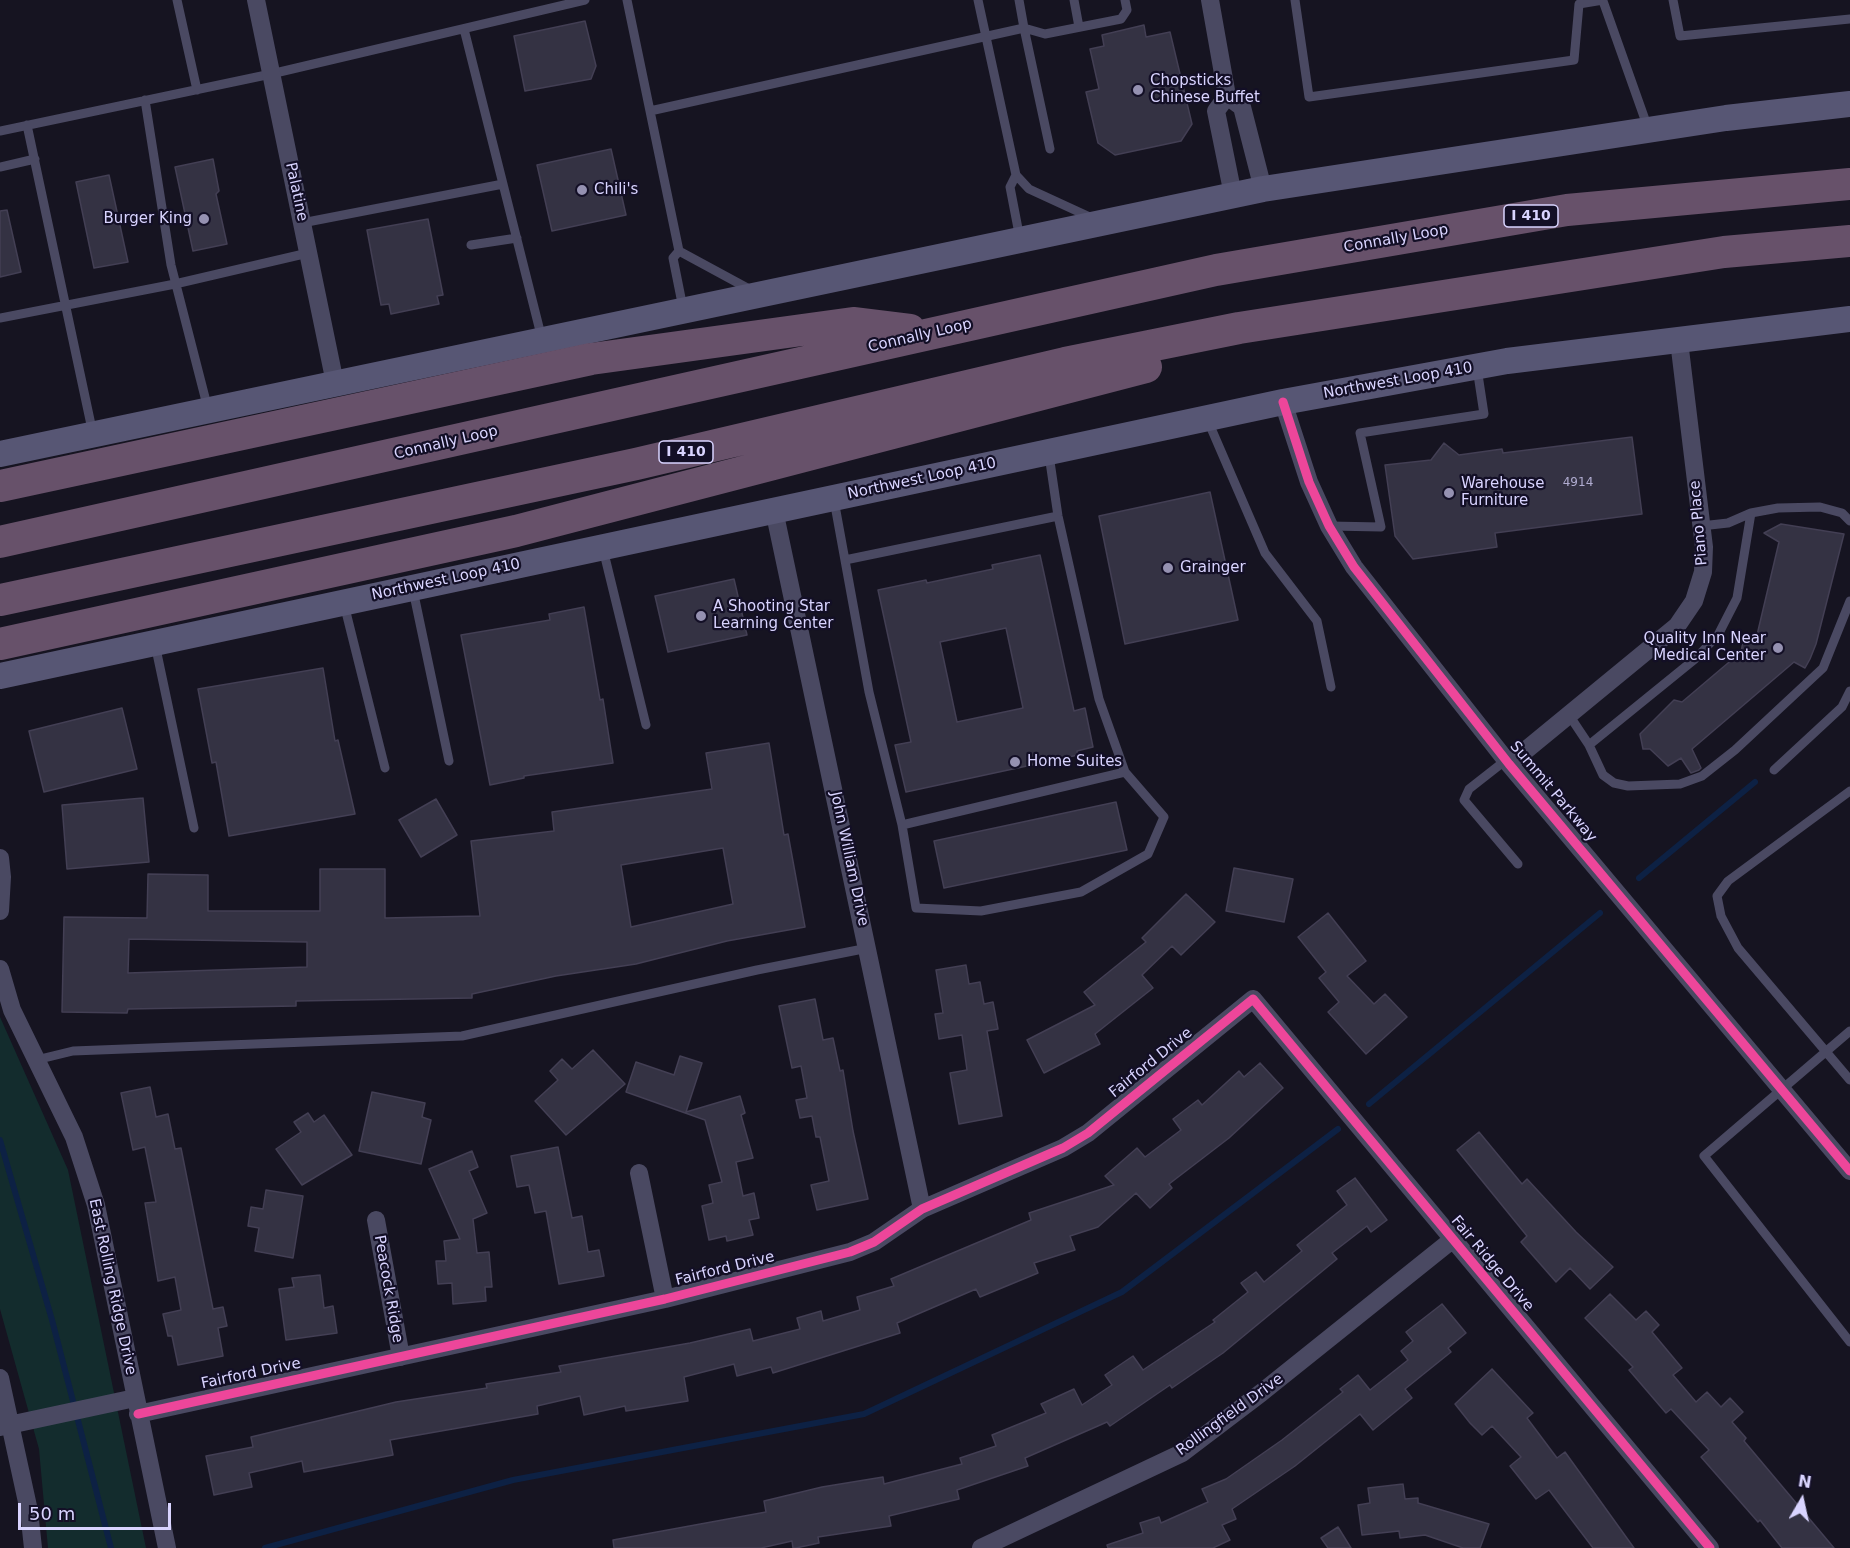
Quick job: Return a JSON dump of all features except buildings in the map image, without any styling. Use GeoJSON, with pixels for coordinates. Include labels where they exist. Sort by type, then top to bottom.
{"type":"FeatureCollection","features":[{"type":"Feature","properties":{"kind":"highway","name":"Connally Loop"},"geometry":{"type":"LineString","coordinates":[[0,542],[1215,270],[1567,210],[1850,184]]}},
{"type":"Feature","properties":{"kind":"highway","name":"I 410"},"geometry":{"type":"LineString","coordinates":[[0,600],[636,464],[1065,363],[1239,328],[1724,252],[1850,241]]}},
{"type":"Feature","properties":{"kind":"highway"},"geometry":{"type":"LineString","coordinates":[[0,644],[516,531],[1373,307]]}},
{"type":"Feature","properties":{"kind":"highway"},"geometry":{"type":"LineString","coordinates":[[0,486],[591,359],[853,323],[932,333]]}},
{"type":"Feature","properties":{"kind":"main road"},"geometry":{"type":"LineString","coordinates":[[0,454],[1263,189],[1648,130],[1850,104]]}},
{"type":"Feature","properties":{"kind":"main road","name":"Northwest Loop 410"},"geometry":{"type":"LineString","coordinates":[[0,676],[1283,402],[1477,366],[1850,319]]}},
{"type":"Feature","properties":{"kind":"street","name":"Palatine"},"geometry":{"type":"LineString","coordinates":[[256,0],[335,383]]}},
{"type":"Feature","properties":{"kind":"street"},"geometry":{"type":"LineString","coordinates":[[1210,0],[1227,96],[1242,107],[1263,189]]}},
{"type":"Feature","properties":{"kind":"street"},"geometry":{"type":"LineString","coordinates":[[1227,96],[1216,111],[1233,195]]}},
{"type":"Feature","properties":{"kind":"street","name":"Piano Place"},"geometry":{"type":"LineString","coordinates":[[1508,762],[1677,626],[1694,602],[1703,572],[1701,526],[1679,341]]}},
{"type":"Feature","properties":{"kind":"street","name":"Summit Parkway"},"geometry":{"type":"LineString","coordinates":[[1283,402],[1309,482],[1329,526],[1354,567],[1382,605],[1508,762],[1850,1171]]}},
{"type":"Feature","properties":{"kind":"street","name":"John William Drive"},"geometry":{"type":"LineString","coordinates":[[774,510],[868,948],[921,1209]]}},
{"type":"Feature","properties":{"kind":"street"},"geometry":{"type":"LineString","coordinates":[[0,858],[0,911]]}},
{"type":"Feature","properties":{"kind":"street","name":"East Rolling Ridge Drive"},"geometry":{"type":"LineString","coordinates":[[0,969],[12,1010],[74,1137],[96,1204],[166,1548]]}},
{"type":"Feature","properties":{"kind":"street","name":"Fairford Drive"},"geometry":{"type":"LineString","coordinates":[[5,1426],[103,1404],[136,1406],[401,1357],[664,1299],[850,1252],[874,1242],[921,1209],[1063,1148],[1088,1133],[1253,999]]}},
{"type":"Feature","properties":{"kind":"street","name":"Fair Ridge Drive"},"geometry":{"type":"LineString","coordinates":[[1253,999],[1710,1548]]}},
{"type":"Feature","properties":{"kind":"street"},"geometry":{"type":"LineString","coordinates":[[639,1173],[664,1299]]}},
{"type":"Feature","properties":{"kind":"street","name":"Peacock Ridge"},"geometry":{"type":"LineString","coordinates":[[376,1220],[401,1357]]}},
{"type":"Feature","properties":{"kind":"street","name":"Rollingfield Drive"},"geometry":{"type":"LineString","coordinates":[[981,1548],[1182,1453],[1261,1394],[1452,1240]]}},
{"type":"Feature","properties":{"kind":"street"},"geometry":{"type":"LineString","coordinates":[[0,1378],[5,1426],[29,1511],[33,1548]]}},
{"type":"Feature","properties":{"kind":"lane"},"geometry":{"type":"LineString","coordinates":[[177,0],[196,90]]}},
{"type":"Feature","properties":{"kind":"lane"},"geometry":{"type":"LineString","coordinates":[[0,131],[271,74],[585,0]]}},
{"type":"Feature","properties":{"kind":"lane"},"geometry":{"type":"LineString","coordinates":[[627,0],[679,251],[713,272],[759,294]]}},
{"type":"Feature","properties":{"kind":"lane"},"geometry":{"type":"LineString","coordinates":[[978,0],[1016,175],[1029,189],[1101,222]]}},
{"type":"Feature","properties":{"kind":"lane"},"geometry":{"type":"LineString","coordinates":[[1019,0],[1050,149]]}},
{"type":"Feature","properties":{"kind":"lane"},"geometry":{"type":"LineString","coordinates":[[1074,0],[1079,27]]}},
{"type":"Feature","properties":{"kind":"lane"},"geometry":{"type":"LineString","coordinates":[[650,111],[1024,28],[1045,34],[1121,19],[1127,10],[1125,0]]}},
{"type":"Feature","properties":{"kind":"lane"},"geometry":{"type":"LineString","coordinates":[[1295,0],[1309,97],[1574,60],[1579,4],[1603,0],[1648,130]]}},
{"type":"Feature","properties":{"kind":"lane"},"geometry":{"type":"LineString","coordinates":[[1673,0],[1680,36],[1850,19]]}},
{"type":"Feature","properties":{"kind":"lane"},"geometry":{"type":"LineString","coordinates":[[464,29],[543,339]]}},
{"type":"Feature","properties":{"kind":"lane"},"geometry":{"type":"LineString","coordinates":[[145,100],[175,284],[208,410]]}},
{"type":"Feature","properties":{"kind":"lane"},"geometry":{"type":"LineString","coordinates":[[27,125],[93,435]]}},
{"type":"Feature","properties":{"kind":"lane"},"geometry":{"type":"LineString","coordinates":[[0,167],[34,159]]}},
{"type":"Feature","properties":{"kind":"lane"},"geometry":{"type":"LineString","coordinates":[[1016,175],[1010,187],[1020,239]]}},
{"type":"Feature","properties":{"kind":"lane"},"geometry":{"type":"LineString","coordinates":[[302,223],[503,184]]}},
{"type":"Feature","properties":{"kind":"lane"},"geometry":{"type":"LineString","coordinates":[[471,245],[517,238]]}},
{"type":"Feature","properties":{"kind":"lane"},"geometry":{"type":"LineString","coordinates":[[679,251],[673,258],[683,309]]}},
{"type":"Feature","properties":{"kind":"lane"},"geometry":{"type":"LineString","coordinates":[[0,318],[175,284],[308,253]]}},
{"type":"Feature","properties":{"kind":"lane"},"geometry":{"type":"LineString","coordinates":[[1329,526],[1381,527],[1360,434],[1484,414],[1477,366]]}},
{"type":"Feature","properties":{"kind":"lane"},"geometry":{"type":"LineString","coordinates":[[1207,419],[1265,553],[1317,621],[1330,687]]}},
{"type":"Feature","properties":{"kind":"lane"},"geometry":{"type":"LineString","coordinates":[[834,497],[869,692],[902,825],[916,908],[981,911],[1081,892],[1148,854],[1164,817],[1125,772],[1100,699],[1058,516],[1049,453]]}},
{"type":"Feature","properties":{"kind":"lane"},"geometry":{"type":"LineString","coordinates":[[1701,526],[1728,523],[1751,513],[1778,508],[1820,507],[1842,513],[1850,521]]}},
{"type":"Feature","properties":{"kind":"lane"},"geometry":{"type":"LineString","coordinates":[[1589,745],[1695,659],[1718,635],[1737,598],[1751,513]]}},
{"type":"Feature","properties":{"kind":"lane"},"geometry":{"type":"LineString","coordinates":[[845,560],[1058,516]]}},
{"type":"Feature","properties":{"kind":"lane"},"geometry":{"type":"LineString","coordinates":[[602,547],[646,725]]}},
{"type":"Feature","properties":{"kind":"lane"},"geometry":{"type":"LineString","coordinates":[[412,587],[449,761]]}},
{"type":"Feature","properties":{"kind":"lane"},"geometry":{"type":"LineString","coordinates":[[1569,715],[1589,745],[1603,775],[1614,783],[1628,786],[1680,784],[1702,776],[1735,750],[1822,668],[1850,601]]}},
{"type":"Feature","properties":{"kind":"lane"},"geometry":{"type":"LineString","coordinates":[[344,602],[385,768]]}},
{"type":"Feature","properties":{"kind":"lane"},"geometry":{"type":"LineString","coordinates":[[155,644],[194,828]]}},
{"type":"Feature","properties":{"kind":"lane"},"geometry":{"type":"LineString","coordinates":[[1774,770],[1842,706],[1850,691]]}},
{"type":"Feature","properties":{"kind":"lane"},"geometry":{"type":"LineString","coordinates":[[1508,762],[1469,789],[1464,800],[1518,864]]}},
{"type":"Feature","properties":{"kind":"lane"},"geometry":{"type":"LineString","coordinates":[[902,825],[1125,772]]}},
{"type":"Feature","properties":{"kind":"lane"},"geometry":{"type":"LineString","coordinates":[[1850,791],[1728,881],[1717,896],[1720,916],[1738,948],[1850,1080]]}},
{"type":"Feature","properties":{"kind":"lane"},"geometry":{"type":"LineString","coordinates":[[36,1060],[72,1051],[462,1036],[757,970],[868,948]]}},
{"type":"Feature","properties":{"kind":"lane"},"geometry":{"type":"LineString","coordinates":[[1850,1031],[1783,1091],[1704,1156],[1850,1342]]}},
{"type":"Feature","properties":{"kind":"green space"},"geometry":{"type":"Polygon","coordinates":[[[0,1017],[68,1170],[146,1548],[48,1548],[39,1449],[0,1309],[0,1017]]]}},
{"type":"Feature","properties":{"kind":"waterway"},"geometry":{"type":"LineString","coordinates":[[1639,878],[1755,782]]}},
{"type":"Feature","properties":{"kind":"waterway"},"geometry":{"type":"LineString","coordinates":[[1369,1104],[1600,913]]}},
{"type":"Feature","properties":{"kind":"waterway"},"geometry":{"type":"LineString","coordinates":[[265,1548],[513,1480],[864,1414],[1122,1292],[1338,1129]]}},
{"type":"Feature","properties":{"kind":"waterway"},"geometry":{"type":"LineString","coordinates":[[0,1140],[52,1320],[111,1548]]}},
{"type":"Feature","properties":{"kind":"cycle path"},"geometry":{"type":"LineString","coordinates":[[1283,402],[1309,482],[1329,526],[1354,567],[1509,764],[1850,1171]]}},
{"type":"Feature","properties":{"kind":"cycle path"},"geometry":{"type":"LineString","coordinates":[[138,1414],[665,1299],[850,1252],[874,1242],[922,1209],[1063,1148],[1088,1133],[1253,999],[1710,1548]]}},
{"type":"Feature","properties":{"kind":"place","name":"Chopsticks Chinese Buffet"},"geometry":{"type":"Point","coordinates":[1138,90]}},
{"type":"Feature","properties":{"kind":"place","name":"Chili's"},"geometry":{"type":"Point","coordinates":[582,190]}},
{"type":"Feature","properties":{"kind":"place","name":"Burger King"},"geometry":{"type":"Point","coordinates":[204,219]}},
{"type":"Feature","properties":{"kind":"place","name":"Warehouse Furniture"},"geometry":{"type":"Point","coordinates":[1449,493]}},
{"type":"Feature","properties":{"kind":"place","name":"Grainger"},"geometry":{"type":"Point","coordinates":[1168,568]}},
{"type":"Feature","properties":{"kind":"place","name":"A Shooting Star Learning Center"},"geometry":{"type":"Point","coordinates":[701,616]}},
{"type":"Feature","properties":{"kind":"place","name":"Quality Inn Near Medical Center"},"geometry":{"type":"Point","coordinates":[1778,648]}},
{"type":"Feature","properties":{"kind":"place","name":"Home Suites"},"geometry":{"type":"Point","coordinates":[1015,762]}}]}
